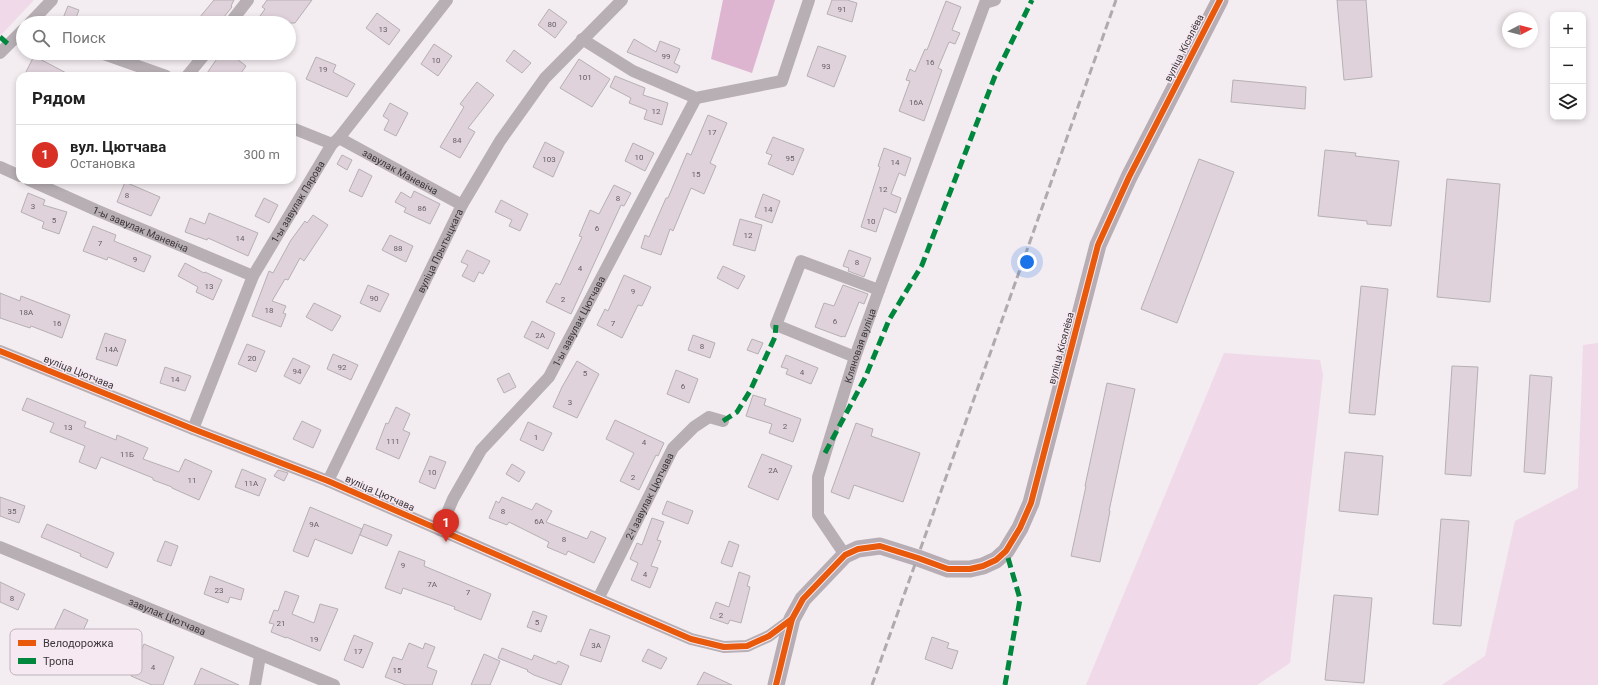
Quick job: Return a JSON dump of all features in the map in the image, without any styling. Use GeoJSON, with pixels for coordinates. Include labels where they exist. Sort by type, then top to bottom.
{"type":"FeatureCollection","features":[{"type":"Feature","properties":{"kind":"street"},"geometry":{"type":"LineString","coordinates":[[37,16],[52,0]]}},
{"type":"Feature","properties":{"kind":"street"},"geometry":{"type":"LineString","coordinates":[[235,16],[248,0]]}},
{"type":"Feature","properties":{"kind":"street","name":"1-ы завулак Пярова"},"geometry":{"type":"LineString","coordinates":[[194,429],[253,276],[336,141],[447,0]]}},
{"type":"Feature","properties":{"kind":"street","name":"вуліца Прытыцкага"},"geometry":{"type":"LineString","coordinates":[[328,481],[462,205],[500,141],[545,78],[622,0]]}},
{"type":"Feature","properties":{"kind":"street"},"geometry":{"type":"LineString","coordinates":[[582,39],[633,71],[696,98],[782,81],[809,0]]}},
{"type":"Feature","properties":{"kind":"street","name":"вуліца Кісялёва"},"geometry":{"type":"LineString","coordinates":[[845,555],[858,549],[880,546],[948,569],[970,569],[983,566],[996,560],[1006,552],[1020,528],[1031,503],[1098,245],[1129,177],[1220,0]]}},
{"type":"Feature","properties":{"kind":"street","name":"Кляновая вуліца"},"geometry":{"type":"LineString","coordinates":[[845,555],[818,515],[818,477],[855,357],[986,1]]}},
{"type":"Feature","properties":{"kind":"street"},"geometry":{"type":"LineString","coordinates":[[0,52],[16,37]]}},
{"type":"Feature","properties":{"kind":"street"},"geometry":{"type":"LineString","coordinates":[[121,60],[155,72]]}},
{"type":"Feature","properties":{"kind":"street"},"geometry":{"type":"LineString","coordinates":[[190,72],[200,60]]}},
{"type":"Feature","properties":{"kind":"street","name":"1-ы завулак Цютчава"},"geometry":{"type":"LineString","coordinates":[[440,530],[453,499],[481,450],[549,377],[696,98]]}},
{"type":"Feature","properties":{"kind":"street","name":"завулак Маневіча"},"geometry":{"type":"LineString","coordinates":[[296,129],[336,141],[462,205]]}},
{"type":"Feature","properties":{"kind":"street"},"geometry":{"type":"LineString","coordinates":[[0,167],[16,174]]}},
{"type":"Feature","properties":{"kind":"street","name":"1-ы завулак Маневіча"},"geometry":{"type":"LineString","coordinates":[[38,184],[253,276]]}},
{"type":"Feature","properties":{"kind":"street"},"geometry":{"type":"LineString","coordinates":[[855,357],[776,325],[800,261],[879,290]]}},
{"type":"Feature","properties":{"kind":"street","name":"вуліца Цютчава"},"geometry":{"type":"LineString","coordinates":[[0,351],[328,481],[691,639],[724,647],[747,646],[769,636],[792,619]]}},
{"type":"Feature","properties":{"kind":"street","name":"2-і завулак Цютчава"},"geometry":{"type":"LineString","coordinates":[[598,599],[674,448],[694,427],[709,417],[723,421]]}},
{"type":"Feature","properties":{"kind":"street","name":"завулак Цютчава"},"geometry":{"type":"LineString","coordinates":[[0,547],[260,656],[334,685]]}},
{"type":"Feature","properties":{"kind":"street"},"geometry":{"type":"LineString","coordinates":[[776,685],[792,619],[803,599],[845,555]]}},
{"type":"Feature","properties":{"kind":"street"},"geometry":{"type":"LineString","coordinates":[[256,685],[260,656]]}},
{"type":"Feature","properties":{"kind":"shaded area"},"geometry":{"type":"Polygon","coordinates":[[[0,0],[34,0],[19,16],[16,16],[16,19],[0,36],[0,0]]]}},
{"type":"Feature","properties":{"kind":"shaded area"},"geometry":{"type":"Polygon","coordinates":[[[723,0],[775,0],[752,73],[711,59],[723,0]]]}},
{"type":"Feature","properties":{"kind":"shaded area"},"geometry":{"type":"Polygon","coordinates":[[[1598,343],[1598,685],[1442,685],[1485,656],[1515,521],[1578,488],[1583,345],[1598,343]]]}},
{"type":"Feature","properties":{"kind":"shaded area"},"geometry":{"type":"Polygon","coordinates":[[[1224,353],[1320,360],[1323,375],[1290,663],[1257,685],[1086,685],[1224,353]]]}},
{"type":"Feature","properties":{"kind":"building"},"geometry":{"type":"Polygon","coordinates":[[[214,0],[234,0],[231,6],[232,7],[225,16],[201,16],[214,0]]]}},
{"type":"Feature","properties":{"kind":"building"},"geometry":{"type":"Polygon","coordinates":[[[267,0],[312,0],[296,22],[296,16],[260,16],[265,9],[262,7],[267,0]]]}},
{"type":"Feature","properties":{"kind":"building"},"geometry":{"type":"Polygon","coordinates":[[[832,0],[847,0],[857,3],[852,22],[827,14],[832,0]]]}},
{"type":"Feature","properties":{"kind":"building"},"geometry":{"type":"Polygon","coordinates":[[[1337,0],[1366,0],[1372,77],[1344,80],[1337,0]]]}},
{"type":"Feature","properties":{"kind":"building"},"geometry":{"type":"Polygon","coordinates":[[[946,1],[961,7],[952,30],[960,33],[955,44],[949,42],[938,68],[942,70],[924,121],[899,111],[910,81],[906,80],[910,69],[915,72],[925,49],[927,50],[946,1]]]}},
{"type":"Feature","properties":{"kind":"building"},"geometry":{"type":"Polygon","coordinates":[[[68,6],[79,10],[77,16],[64,16],[68,6]]]}},
{"type":"Feature","properties":{"kind":"building"},"geometry":{"type":"Polygon","coordinates":[[[549,9],[567,22],[555,38],[538,25],[549,9]]]}},
{"type":"Feature","properties":{"kind":"building"},"geometry":{"type":"Polygon","coordinates":[[[377,13],[400,30],[389,45],[366,28],[377,13]]]}},
{"type":"Feature","properties":{"kind":"building"},"geometry":{"type":"Polygon","coordinates":[[[634,39],[656,52],[660,41],[680,49],[674,63],[680,66],[677,73],[627,52],[634,39]]]}},
{"type":"Feature","properties":{"kind":"building"},"geometry":{"type":"Polygon","coordinates":[[[434,44],[452,56],[438,76],[421,64],[434,44]]]}},
{"type":"Feature","properties":{"kind":"building"},"geometry":{"type":"Polygon","coordinates":[[[818,46],[846,56],[834,87],[807,76],[818,46]]]}},
{"type":"Feature","properties":{"kind":"building"},"geometry":{"type":"Polygon","coordinates":[[[514,50],[531,63],[522,73],[506,61],[514,50]]]}},
{"type":"Feature","properties":{"kind":"building"},"geometry":{"type":"Polygon","coordinates":[[[316,57],[336,65],[333,72],[355,84],[347,97],[306,79],[316,57]]]}},
{"type":"Feature","properties":{"kind":"building"},"geometry":{"type":"Polygon","coordinates":[[[579,59],[610,79],[592,107],[560,88],[579,59]]]}},
{"type":"Feature","properties":{"kind":"building"},"geometry":{"type":"Polygon","coordinates":[[[32,60],[42,60],[64,72],[26,72],[32,60]]]}},
{"type":"Feature","properties":{"kind":"building"},"geometry":{"type":"Polygon","coordinates":[[[216,60],[238,60],[246,66],[242,72],[208,72],[216,60]]]}},
{"type":"Feature","properties":{"kind":"building"},"geometry":{"type":"Polygon","coordinates":[[[615,76],[645,88],[643,95],[668,103],[662,125],[644,119],[647,110],[629,103],[631,98],[610,87],[615,76]]]}},
{"type":"Feature","properties":{"kind":"building"},"geometry":{"type":"Polygon","coordinates":[[[1233,80],[1306,87],[1305,109],[1231,102],[1233,80]]]}},
{"type":"Feature","properties":{"kind":"building"},"geometry":{"type":"Polygon","coordinates":[[[477,82],[494,95],[468,128],[475,132],[460,158],[440,147],[464,107],[460,104],[477,82]]]}},
{"type":"Feature","properties":{"kind":"building"},"geometry":{"type":"Polygon","coordinates":[[[390,103],[408,113],[396,136],[384,130],[389,120],[383,116],[390,103]]]}},
{"type":"Feature","properties":{"kind":"building"},"geometry":{"type":"Polygon","coordinates":[[[708,115],[727,123],[710,163],[716,166],[704,194],[691,188],[673,231],[670,229],[661,255],[641,248],[645,235],[649,237],[666,198],[668,198],[687,153],[691,155],[708,115]]]}},
{"type":"Feature","properties":{"kind":"building"},"geometry":{"type":"Polygon","coordinates":[[[773,137],[804,149],[793,175],[768,164],[772,155],[766,153],[773,137]]]}},
{"type":"Feature","properties":{"kind":"building"},"geometry":{"type":"Polygon","coordinates":[[[545,142],[564,152],[553,177],[533,167],[545,142]]]}},
{"type":"Feature","properties":{"kind":"building"},"geometry":{"type":"Polygon","coordinates":[[[633,143],[654,153],[645,171],[625,161],[633,143]]]}},
{"type":"Feature","properties":{"kind":"building"},"geometry":{"type":"Polygon","coordinates":[[[884,148],[911,158],[905,176],[899,173],[891,194],[901,198],[896,213],[884,208],[876,232],[861,227],[880,167],[878,166],[884,148]]]}},
{"type":"Feature","properties":{"kind":"building"},"geometry":{"type":"Polygon","coordinates":[[[1325,150],[1356,153],[1355,156],[1399,161],[1391,226],[1367,224],[1367,221],[1318,216],[1325,150]]]}},
{"type":"Feature","properties":{"kind":"building"},"geometry":{"type":"Polygon","coordinates":[[[342,155],[352,160],[347,170],[337,164],[342,155]]]}},
{"type":"Feature","properties":{"kind":"building"},"geometry":{"type":"Polygon","coordinates":[[[1199,159],[1234,172],[1177,323],[1141,309],[1199,159]]]}},
{"type":"Feature","properties":{"kind":"building"},"geometry":{"type":"Polygon","coordinates":[[[359,169],[372,176],[362,197],[349,191],[359,169]]]}},
{"type":"Feature","properties":{"kind":"building"},"geometry":{"type":"Polygon","coordinates":[[[1447,179],[1500,184],[1490,302],[1437,297],[1447,179]]]}},
{"type":"Feature","properties":{"kind":"building"},"geometry":{"type":"Polygon","coordinates":[[[124,184],[130,184],[160,197],[151,216],[117,202],[124,184]]]}},
{"type":"Feature","properties":{"kind":"building"},"geometry":{"type":"Polygon","coordinates":[[[614,185],[631,193],[624,206],[621,205],[571,314],[546,302],[556,283],[560,285],[582,237],[579,236],[590,210],[599,214],[614,185]]]}},
{"type":"Feature","properties":{"kind":"building"},"geometry":{"type":"Polygon","coordinates":[[[414,191],[440,204],[430,224],[404,212],[406,208],[395,202],[401,192],[411,198],[414,191]]]}},
{"type":"Feature","properties":{"kind":"building"},"geometry":{"type":"Polygon","coordinates":[[[28,193],[45,200],[43,205],[67,212],[59,234],[42,228],[44,222],[21,212],[28,193]]]}},
{"type":"Feature","properties":{"kind":"building"},"geometry":{"type":"Polygon","coordinates":[[[763,194],[780,201],[772,223],[755,217],[763,194]]]}},
{"type":"Feature","properties":{"kind":"building"},"geometry":{"type":"Polygon","coordinates":[[[264,198],[278,205],[269,223],[255,216],[264,198]]]}},
{"type":"Feature","properties":{"kind":"building"},"geometry":{"type":"Polygon","coordinates":[[[501,200],[528,214],[520,231],[509,226],[512,220],[495,212],[501,200]]]}},
{"type":"Feature","properties":{"kind":"building"},"geometry":{"type":"Polygon","coordinates":[[[209,213],[258,233],[248,256],[208,238],[207,240],[185,232],[190,218],[205,224],[209,213]]]}},
{"type":"Feature","properties":{"kind":"building"},"geometry":{"type":"Polygon","coordinates":[[[313,215],[328,225],[304,261],[300,258],[288,280],[285,279],[272,301],[286,306],[283,313],[286,314],[281,327],[252,316],[269,271],[273,273],[291,240],[305,221],[307,223],[313,215]]]}},
{"type":"Feature","properties":{"kind":"building"},"geometry":{"type":"Polygon","coordinates":[[[740,219],[762,225],[755,251],[733,245],[740,219]]]}},
{"type":"Feature","properties":{"kind":"building"},"geometry":{"type":"Polygon","coordinates":[[[93,226],[116,235],[114,241],[151,256],[144,272],[108,257],[107,260],[83,251],[93,226]]]}},
{"type":"Feature","properties":{"kind":"building"},"geometry":{"type":"Polygon","coordinates":[[[390,235],[413,246],[406,262],[382,250],[390,235]]]}},
{"type":"Feature","properties":{"kind":"building"},"geometry":{"type":"Polygon","coordinates":[[[467,250],[490,261],[483,274],[479,272],[474,282],[462,276],[468,265],[461,262],[467,250]]]}},
{"type":"Feature","properties":{"kind":"building"},"geometry":{"type":"Polygon","coordinates":[[[849,250],[871,258],[864,277],[848,271],[849,268],[843,266],[849,250]]]}},
{"type":"Feature","properties":{"kind":"building"},"geometry":{"type":"Polygon","coordinates":[[[185,263],[222,280],[213,300],[196,292],[198,287],[178,276],[185,263]]]}},
{"type":"Feature","properties":{"kind":"building"},"geometry":{"type":"Polygon","coordinates":[[[723,266],[745,276],[738,289],[717,278],[723,266]]]}},
{"type":"Feature","properties":{"kind":"building"},"geometry":{"type":"Polygon","coordinates":[[[624,275],[651,287],[642,306],[638,305],[622,338],[597,325],[605,309],[608,311],[624,275]]]}},
{"type":"Feature","properties":{"kind":"building"},"geometry":{"type":"Polygon","coordinates":[[[368,285],[389,294],[380,312],[360,303],[368,285]]]}},
{"type":"Feature","properties":{"kind":"building"},"geometry":{"type":"Polygon","coordinates":[[[843,285],[868,294],[864,304],[859,302],[845,337],[815,327],[824,303],[834,306],[843,285]]]}},
{"type":"Feature","properties":{"kind":"building"},"geometry":{"type":"Polygon","coordinates":[[[1361,286],[1388,289],[1375,415],[1349,413],[1361,286]]]}},
{"type":"Feature","properties":{"kind":"building"},"geometry":{"type":"Polygon","coordinates":[[[0,293],[20,301],[21,296],[70,315],[62,338],[31,326],[30,328],[0,318],[0,293]]]}},
{"type":"Feature","properties":{"kind":"building"},"geometry":{"type":"Polygon","coordinates":[[[314,303],[341,316],[332,331],[306,317],[314,303]]]}},
{"type":"Feature","properties":{"kind":"building"},"geometry":{"type":"Polygon","coordinates":[[[532,321],[555,333],[548,349],[524,337],[532,321]]]}},
{"type":"Feature","properties":{"kind":"building"},"geometry":{"type":"Polygon","coordinates":[[[105,333],[126,340],[117,366],[96,359],[105,333]]]}},
{"type":"Feature","properties":{"kind":"building"},"geometry":{"type":"Polygon","coordinates":[[[693,335],[715,343],[710,358],[688,350],[693,335]]]}},
{"type":"Feature","properties":{"kind":"building"},"geometry":{"type":"Polygon","coordinates":[[[752,339],[763,343],[758,354],[747,350],[752,339]]]}},
{"type":"Feature","properties":{"kind":"building"},"geometry":{"type":"Polygon","coordinates":[[[247,344],[265,351],[256,372],[238,364],[247,344]]]}},
{"type":"Feature","properties":{"kind":"building"},"geometry":{"type":"Polygon","coordinates":[[[333,354],[358,365],[351,380],[327,369],[333,354]]]}},
{"type":"Feature","properties":{"kind":"building"},"geometry":{"type":"Polygon","coordinates":[[[786,355],[818,368],[811,384],[786,374],[788,369],[781,367],[786,355]]]}},
{"type":"Feature","properties":{"kind":"building"},"geometry":{"type":"Polygon","coordinates":[[[293,358],[310,366],[300,384],[284,376],[293,358]]]}},
{"type":"Feature","properties":{"kind":"building"},"geometry":{"type":"Polygon","coordinates":[[[577,361],[599,374],[577,418],[553,407],[562,387],[577,361]]]}},
{"type":"Feature","properties":{"kind":"building"},"geometry":{"type":"Polygon","coordinates":[[[1452,366],[1478,367],[1471,476],[1445,474],[1452,366]]]}},
{"type":"Feature","properties":{"kind":"building"},"geometry":{"type":"Polygon","coordinates":[[[165,367],[191,376],[185,391],[160,383],[165,367]]]}},
{"type":"Feature","properties":{"kind":"building"},"geometry":{"type":"Polygon","coordinates":[[[676,370],[698,379],[689,403],[667,394],[676,370]]]}},
{"type":"Feature","properties":{"kind":"building"},"geometry":{"type":"Polygon","coordinates":[[[509,373],[516,387],[504,393],[497,379],[509,373]]]}},
{"type":"Feature","properties":{"kind":"building"},"geometry":{"type":"Polygon","coordinates":[[[1530,375],[1552,377],[1545,474],[1524,472],[1530,375]]]}},
{"type":"Feature","properties":{"kind":"building"},"geometry":{"type":"Polygon","coordinates":[[[1107,383],[1135,389],[1109,511],[1100,562],[1071,556],[1107,383]]]}},
{"type":"Feature","properties":{"kind":"building"},"geometry":{"type":"Polygon","coordinates":[[[753,395],[766,399],[764,405],[801,419],[793,442],[769,433],[772,424],[746,416],[753,395]]]}},
{"type":"Feature","properties":{"kind":"building"},"geometry":{"type":"Polygon","coordinates":[[[27,398],[86,422],[84,427],[116,440],[117,435],[148,448],[143,459],[179,472],[185,459],[212,471],[199,500],[153,480],[153,478],[101,457],[96,469],[79,462],[85,446],[50,432],[54,423],[22,410],[27,398]]]}},
{"type":"Feature","properties":{"kind":"building"},"geometry":{"type":"Polygon","coordinates":[[[396,407],[410,414],[403,430],[410,433],[399,459],[376,449],[386,423],[388,424],[396,407]]]}},
{"type":"Feature","properties":{"kind":"building"},"geometry":{"type":"Polygon","coordinates":[[[615,420],[664,443],[658,456],[656,455],[639,490],[620,481],[634,453],[606,439],[615,420]]]}},
{"type":"Feature","properties":{"kind":"building"},"geometry":{"type":"Polygon","coordinates":[[[302,421],[321,430],[313,448],[293,439],[302,421]]]}},
{"type":"Feature","properties":{"kind":"building"},"geometry":{"type":"Polygon","coordinates":[[[528,422],[552,433],[543,451],[520,440],[528,422]]]}},
{"type":"Feature","properties":{"kind":"building"},"geometry":{"type":"Polygon","coordinates":[[[856,423],[873,429],[871,436],[920,453],[903,502],[854,485],[849,499],[831,492],[856,423]]]}},
{"type":"Feature","properties":{"kind":"building"},"geometry":{"type":"Polygon","coordinates":[[[1345,452],[1383,456],[1378,515],[1339,511],[1345,452]]]}},
{"type":"Feature","properties":{"kind":"building"},"geometry":{"type":"Polygon","coordinates":[[[762,454],[792,466],[778,500],[748,487],[762,454]]]}},
{"type":"Feature","properties":{"kind":"building"},"geometry":{"type":"Polygon","coordinates":[[[430,456],[446,462],[435,489],[419,482],[430,456]]]}},
{"type":"Feature","properties":{"kind":"building"},"geometry":{"type":"Polygon","coordinates":[[[512,464],[525,472],[519,482],[506,474],[512,464]]]}},
{"type":"Feature","properties":{"kind":"building"},"geometry":{"type":"Polygon","coordinates":[[[242,469],[266,479],[259,496],[235,487],[242,469]]]}},
{"type":"Feature","properties":{"kind":"building"},"geometry":{"type":"Polygon","coordinates":[[[278,470],[288,473],[284,481],[274,476],[278,470]]]}},
{"type":"Feature","properties":{"kind":"building"},"geometry":{"type":"Polygon","coordinates":[[[0,497],[25,506],[19,523],[0,516],[0,497]]]}},
{"type":"Feature","properties":{"kind":"building"},"geometry":{"type":"Polygon","coordinates":[[[502,497],[532,510],[536,503],[552,511],[546,522],[587,539],[591,531],[606,538],[594,563],[568,551],[566,555],[547,547],[549,542],[509,522],[507,525],[489,518],[496,501],[499,503],[502,497]]]}},
{"type":"Feature","properties":{"kind":"building"},"geometry":{"type":"Polygon","coordinates":[[[667,501],[693,511],[688,524],[662,514],[667,501]]]}},
{"type":"Feature","properties":{"kind":"building"},"geometry":{"type":"Polygon","coordinates":[[[310,507],[362,529],[352,554],[315,539],[308,557],[293,551],[310,507]]]}},
{"type":"Feature","properties":{"kind":"building"},"geometry":{"type":"Polygon","coordinates":[[[652,518],[664,522],[657,540],[661,541],[651,566],[658,568],[650,588],[631,580],[638,563],[630,559],[637,543],[642,545],[652,518]]]}},
{"type":"Feature","properties":{"kind":"building"},"geometry":{"type":"Polygon","coordinates":[[[1441,519],[1469,521],[1461,626],[1433,624],[1441,519]]]}},
{"type":"Feature","properties":{"kind":"building"},"geometry":{"type":"Polygon","coordinates":[[[47,524],[114,553],[107,568],[80,556],[81,554],[41,537],[47,524]]]}},
{"type":"Feature","properties":{"kind":"building"},"geometry":{"type":"Polygon","coordinates":[[[364,524],[392,535],[387,546],[360,535],[364,524]]]}},
{"type":"Feature","properties":{"kind":"building"},"geometry":{"type":"Polygon","coordinates":[[[165,541],[178,546],[171,566],[157,561],[165,541]]]}},
{"type":"Feature","properties":{"kind":"building"},"geometry":{"type":"Polygon","coordinates":[[[729,541],[739,545],[732,567],[721,563],[729,541]]]}},
{"type":"Feature","properties":{"kind":"building"},"geometry":{"type":"Polygon","coordinates":[[[399,551],[425,561],[424,566],[491,594],[481,620],[454,609],[455,607],[403,588],[401,594],[385,588],[399,551]]]}},
{"type":"Feature","properties":{"kind":"building"},"geometry":{"type":"Polygon","coordinates":[[[739,572],[750,576],[747,586],[750,587],[741,623],[730,620],[728,624],[710,618],[716,602],[729,607],[739,572]]]}},
{"type":"Feature","properties":{"kind":"building"},"geometry":{"type":"Polygon","coordinates":[[[210,576],[244,589],[241,600],[230,597],[228,603],[204,594],[210,576]]]}},
{"type":"Feature","properties":{"kind":"building"},"geometry":{"type":"Polygon","coordinates":[[[0,582],[25,594],[18,610],[0,602],[0,582]]]}},
{"type":"Feature","properties":{"kind":"building"},"geometry":{"type":"Polygon","coordinates":[[[285,591],[299,596],[292,614],[314,623],[320,604],[338,609],[320,651],[271,632],[274,624],[269,623],[274,610],[278,611],[285,591]]]}},
{"type":"Feature","properties":{"kind":"building"},"geometry":{"type":"Polygon","coordinates":[[[1334,595],[1372,598],[1364,683],[1325,680],[1334,595]]]}},
{"type":"Feature","properties":{"kind":"building"},"geometry":{"type":"Polygon","coordinates":[[[64,609],[88,620],[84,629],[55,629],[64,609]]]}},
{"type":"Feature","properties":{"kind":"building"},"geometry":{"type":"Polygon","coordinates":[[[533,611],[547,616],[541,632],[527,627],[533,611]]]}},
{"type":"Feature","properties":{"kind":"building"},"geometry":{"type":"Polygon","coordinates":[[[590,629],[610,636],[601,662],[580,655],[590,629]]]}},
{"type":"Feature","properties":{"kind":"building"},"geometry":{"type":"Polygon","coordinates":[[[354,635],[373,643],[363,668],[344,660],[354,635]]]}},
{"type":"Feature","properties":{"kind":"building"},"geometry":{"type":"Polygon","coordinates":[[[932,637],[949,643],[947,648],[958,651],[952,669],[925,659],[932,637]]]}},
{"type":"Feature","properties":{"kind":"building"},"geometry":{"type":"Polygon","coordinates":[[[409,643],[423,649],[425,643],[435,647],[427,667],[437,671],[432,685],[406,685],[385,677],[393,657],[402,660],[409,643]]]}},
{"type":"Feature","properties":{"kind":"building"},"geometry":{"type":"Polygon","coordinates":[[[144,644],[174,657],[163,685],[152,685],[131,676],[142,675],[142,649],[144,644]]]}},
{"type":"Feature","properties":{"kind":"building"},"geometry":{"type":"Polygon","coordinates":[[[502,648],[532,660],[534,655],[556,664],[558,661],[569,666],[561,685],[534,675],[527,671],[528,670],[498,658],[502,648]]]}},
{"type":"Feature","properties":{"kind":"building"},"geometry":{"type":"Polygon","coordinates":[[[648,649],[667,658],[661,669],[642,661],[648,649]]]}},
{"type":"Feature","properties":{"kind":"building"},"geometry":{"type":"Polygon","coordinates":[[[484,654],[500,661],[490,685],[471,685],[484,654]]]}},
{"type":"Feature","properties":{"kind":"building"},"geometry":{"type":"Polygon","coordinates":[[[201,668],[239,685],[194,685],[201,668]]]}},
{"type":"Feature","properties":{"kind":"building"},"geometry":{"type":"Polygon","coordinates":[[[704,672],[732,685],[697,685],[704,672]]]}},
{"type":"Feature","properties":{"kind":"railway"},"geometry":{"type":"LineString","coordinates":[[872,685],[1116,0]]}},
{"type":"Feature","properties":{"kind":"marked path"},"geometry":{"type":"LineString","coordinates":[[825,453],[865,378],[889,320],[922,265],[995,76],[1032,0]]}},
{"type":"Feature","properties":{"kind":"marked path"},"geometry":{"type":"LineString","coordinates":[[0,37],[8,44]]}},
{"type":"Feature","properties":{"kind":"marked path"},"geometry":{"type":"LineString","coordinates":[[723,421],[737,412],[750,391],[775,337],[776,325]]}},
{"type":"Feature","properties":{"kind":"marked path"},"geometry":{"type":"LineString","coordinates":[[1005,685],[1020,599],[1006,551]]}},
{"type":"Feature","properties":{"kind":"cycle path"},"geometry":{"type":"LineString","coordinates":[[776,685],[792,619],[803,599],[845,555],[858,549],[880,546],[948,569],[970,569],[983,566],[996,560],[1006,551],[1020,528],[1031,503],[1098,245],[1129,177],[1220,0]]}},
{"type":"Feature","properties":{"kind":"cycle path"},"geometry":{"type":"LineString","coordinates":[[0,351],[193,429],[328,481],[691,639],[724,647],[747,646],[769,636],[792,619]]}},
{"type":"Feature","properties":{"kind":"place","name":"вул. Цютчава"},"geometry":{"type":"Point","coordinates":[446,542]}}]}
